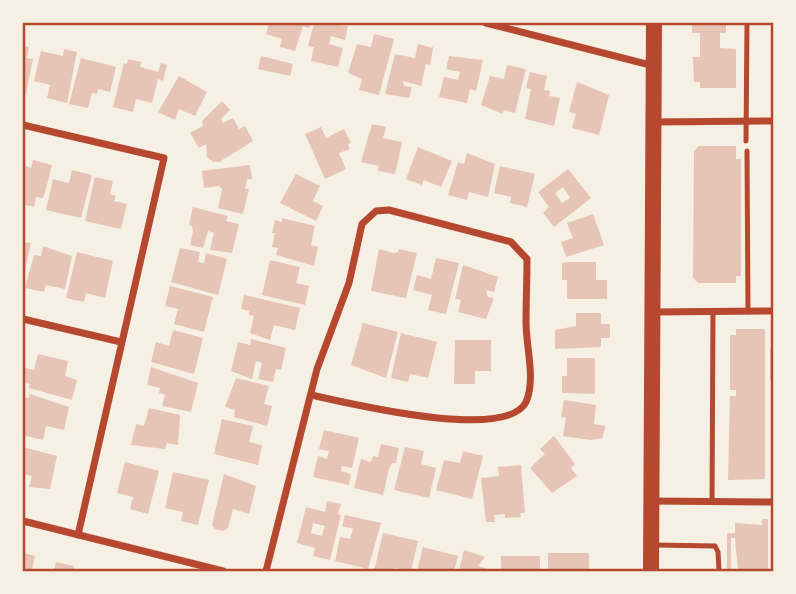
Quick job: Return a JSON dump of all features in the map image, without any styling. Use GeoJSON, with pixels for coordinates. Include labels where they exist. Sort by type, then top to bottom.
{"type":"FeatureCollection","features":[{"type":"Feature","properties":{"kind":"main road"},"geometry":{"type":"LineString","coordinates":[[651,571],[654,23]]}},
{"type":"Feature","properties":{"kind":"street"},"geometry":{"type":"LineString","coordinates":[[486,23],[510,26],[654,66]]}},
{"type":"Feature","properties":{"kind":"street"},"geometry":{"type":"LineString","coordinates":[[654,122],[773,121]]}},
{"type":"Feature","properties":{"kind":"street"},"geometry":{"type":"LineString","coordinates":[[23,125],[164,158],[78,535]]}},
{"type":"Feature","properties":{"kind":"street"},"geometry":{"type":"LineString","coordinates":[[265,571],[311,395],[349,283],[362,224],[369,215],[389,210],[511,242],[522,251],[527,266],[529,376],[526,402],[519,411],[494,420],[409,416],[311,395]]}},
{"type":"Feature","properties":{"kind":"street"},"geometry":{"type":"LineString","coordinates":[[653,312],[773,312]]}},
{"type":"Feature","properties":{"kind":"street"},"geometry":{"type":"LineString","coordinates":[[23,319],[121,342]]}},
{"type":"Feature","properties":{"kind":"street"},"geometry":{"type":"LineString","coordinates":[[652,501],[773,502]]}},
{"type":"Feature","properties":{"kind":"street"},"geometry":{"type":"LineString","coordinates":[[23,520],[223,571]]}},
{"type":"Feature","properties":{"kind":"lane"},"geometry":{"type":"LineString","coordinates":[[746,141],[747,23]]}},
{"type":"Feature","properties":{"kind":"lane"},"geometry":{"type":"LineString","coordinates":[[747,151],[748,312]]}},
{"type":"Feature","properties":{"kind":"lane"},"geometry":{"type":"LineString","coordinates":[[712,502],[713,312]]}},
{"type":"Feature","properties":{"kind":"lane"},"geometry":{"type":"LineString","coordinates":[[651,545],[715,547],[718,552],[719,571]]}},
{"type":"Feature","properties":{"kind":"building"},"geometry":{"type":"Polygon","coordinates":[[[269,23],[310,23],[309,28],[303,26],[295,51],[280,47],[282,39],[266,34],[269,23]]]}},
{"type":"Feature","properties":{"kind":"building"},"geometry":{"type":"Polygon","coordinates":[[[314,23],[348,26],[345,40],[331,36],[329,44],[343,48],[338,67],[311,61],[314,47],[308,46],[314,23]]]}},
{"type":"Feature","properties":{"kind":"building"},"geometry":{"type":"Polygon","coordinates":[[[692,23],[726,23],[726,33],[720,33],[720,48],[736,49],[736,88],[700,88],[700,82],[694,82],[693,57],[700,57],[700,33],[692,33],[692,23]]]}},
{"type":"Feature","properties":{"kind":"building"},"geometry":{"type":"Polygon","coordinates":[[[374,34],[394,39],[379,95],[359,90],[362,79],[348,73],[357,44],[371,47],[374,34]]]}},
{"type":"Feature","properties":{"kind":"building"},"geometry":{"type":"Polygon","coordinates":[[[434,43],[430,65],[426,64],[421,86],[403,81],[404,86],[412,87],[409,98],[385,94],[395,54],[415,58],[418,44],[432,48],[434,43]]]}},
{"type":"Feature","properties":{"kind":"building"},"geometry":{"type":"Polygon","coordinates":[[[23,46],[29,47],[27,58],[33,59],[26,94],[23,93],[23,46]]]}},
{"type":"Feature","properties":{"kind":"building"},"geometry":{"type":"Polygon","coordinates":[[[64,49],[77,52],[67,103],[47,98],[50,85],[34,81],[41,51],[63,56],[64,49]]]}},
{"type":"Feature","properties":{"kind":"building"},"geometry":{"type":"Polygon","coordinates":[[[261,56],[293,64],[290,76],[258,69],[261,56]]]}},
{"type":"Feature","properties":{"kind":"building"},"geometry":{"type":"Polygon","coordinates":[[[449,56],[483,60],[476,91],[470,89],[467,103],[439,97],[444,77],[458,80],[460,72],[446,69],[449,56]]]}},
{"type":"Feature","properties":{"kind":"building"},"geometry":{"type":"Polygon","coordinates":[[[81,58],[116,67],[110,92],[98,89],[97,94],[92,93],[88,108],[69,104],[81,58]]]}},
{"type":"Feature","properties":{"kind":"building"},"geometry":{"type":"Polygon","coordinates":[[[128,59],[141,62],[140,67],[158,72],[161,63],[167,65],[163,81],[158,79],[152,103],[136,99],[133,112],[113,107],[124,63],[127,64],[128,59]]]}},
{"type":"Feature","properties":{"kind":"building"},"geometry":{"type":"Polygon","coordinates":[[[507,65],[526,69],[515,113],[504,110],[503,114],[481,105],[490,76],[504,79],[507,65]]]}},
{"type":"Feature","properties":{"kind":"building"},"geometry":{"type":"Polygon","coordinates":[[[530,72],[547,76],[544,90],[550,91],[549,96],[560,98],[554,126],[525,119],[531,89],[526,88],[530,72]]]}},
{"type":"Feature","properties":{"kind":"building"},"geometry":{"type":"Polygon","coordinates":[[[179,76],[207,92],[195,116],[179,109],[175,120],[158,112],[179,76]]]}},
{"type":"Feature","properties":{"kind":"building"},"geometry":{"type":"Polygon","coordinates":[[[577,82],[609,95],[599,135],[572,128],[576,114],[569,112],[577,82]]]}},
{"type":"Feature","properties":{"kind":"building"},"geometry":{"type":"Polygon","coordinates":[[[222,101],[230,110],[221,119],[223,123],[233,118],[239,129],[245,126],[253,141],[219,162],[213,162],[207,157],[206,144],[199,148],[190,133],[203,126],[202,121],[222,101]]]}},
{"type":"Feature","properties":{"kind":"building"},"geometry":{"type":"Polygon","coordinates":[[[372,124],[386,127],[383,138],[402,142],[395,174],[378,171],[379,166],[361,162],[372,124]]]}},
{"type":"Feature","properties":{"kind":"building"},"geometry":{"type":"Polygon","coordinates":[[[321,127],[326,138],[344,129],[351,143],[348,144],[350,149],[339,153],[346,169],[325,179],[305,134],[321,127]]]}},
{"type":"Feature","properties":{"kind":"building"},"geometry":{"type":"Polygon","coordinates":[[[699,146],[736,146],[736,159],[741,159],[741,276],[736,276],[736,283],[698,283],[693,278],[694,151],[699,146]]]}},
{"type":"Feature","properties":{"kind":"building"},"geometry":{"type":"Polygon","coordinates":[[[418,147],[452,161],[441,187],[424,180],[422,185],[406,179],[418,147]]]}},
{"type":"Feature","properties":{"kind":"building"},"geometry":{"type":"Polygon","coordinates":[[[467,153],[495,164],[488,197],[469,192],[467,200],[448,195],[458,162],[464,164],[467,153]]]}},
{"type":"Feature","properties":{"kind":"building"},"geometry":{"type":"Polygon","coordinates":[[[33,160],[52,165],[43,198],[36,197],[34,207],[23,204],[23,165],[31,168],[33,160]]]}},
{"type":"Feature","properties":{"kind":"building"},"geometry":{"type":"Polygon","coordinates":[[[250,165],[252,179],[247,179],[245,189],[249,189],[243,214],[218,208],[222,189],[219,186],[204,188],[202,171],[250,165]]]}},
{"type":"Feature","properties":{"kind":"building"},"geometry":{"type":"Polygon","coordinates":[[[500,166],[535,174],[527,207],[510,203],[511,197],[494,193],[500,166]]]}},
{"type":"Feature","properties":{"kind":"building"},"geometry":{"type":"Polygon","coordinates":[[[568,169],[591,198],[554,227],[543,213],[549,207],[538,192],[568,169]],[[563,187],[555,193],[562,203],[570,198],[563,187]]]}},
{"type":"Feature","properties":{"kind":"building"},"geometry":{"type":"Polygon","coordinates":[[[72,170],[92,175],[81,218],[46,210],[53,179],[69,183],[72,170]]]}},
{"type":"Feature","properties":{"kind":"building"},"geometry":{"type":"Polygon","coordinates":[[[296,174],[320,186],[313,201],[323,206],[316,221],[280,203],[296,174]]]}},
{"type":"Feature","properties":{"kind":"building"},"geometry":{"type":"Polygon","coordinates":[[[95,177],[113,181],[110,194],[116,196],[114,201],[127,204],[121,229],[85,221],[95,177]]]}},
{"type":"Feature","properties":{"kind":"building"},"geometry":{"type":"Polygon","coordinates":[[[193,207],[228,216],[226,221],[239,224],[232,253],[210,250],[214,233],[208,231],[203,248],[190,245],[193,231],[189,225],[193,207]]]}},
{"type":"Feature","properties":{"kind":"building"},"geometry":{"type":"Polygon","coordinates":[[[593,214],[604,245],[566,257],[561,242],[573,238],[567,223],[593,214]]]}},
{"type":"Feature","properties":{"kind":"building"},"geometry":{"type":"Polygon","coordinates":[[[282,218],[315,226],[311,245],[318,247],[314,266],[276,255],[278,248],[272,247],[275,233],[272,233],[275,220],[282,222],[282,218]]]}},
{"type":"Feature","properties":{"kind":"building"},"geometry":{"type":"Polygon","coordinates":[[[23,242],[31,243],[24,274],[23,273],[23,242]]]}},
{"type":"Feature","properties":{"kind":"building"},"geometry":{"type":"Polygon","coordinates":[[[43,246],[72,256],[65,289],[46,285],[44,292],[25,288],[34,255],[41,256],[43,246]]]}},
{"type":"Feature","properties":{"kind":"building"},"geometry":{"type":"Polygon","coordinates":[[[180,248],[200,252],[198,262],[204,263],[206,253],[227,259],[218,295],[171,282],[180,248]]]}},
{"type":"Feature","properties":{"kind":"building"},"geometry":{"type":"Polygon","coordinates":[[[379,249],[393,253],[399,249],[417,253],[406,298],[371,291],[379,249]]]}},
{"type":"Feature","properties":{"kind":"building"},"geometry":{"type":"Polygon","coordinates":[[[77,252],[113,261],[105,298],[86,293],[84,302],[66,298],[77,252]]]}},
{"type":"Feature","properties":{"kind":"building"},"geometry":{"type":"Polygon","coordinates":[[[436,258],[459,263],[446,314],[428,310],[432,295],[413,290],[417,275],[431,279],[436,258]]]}},
{"type":"Feature","properties":{"kind":"building"},"geometry":{"type":"Polygon","coordinates":[[[270,260],[300,267],[296,283],[309,286],[305,305],[262,295],[270,260]]]}},
{"type":"Feature","properties":{"kind":"building"},"geometry":{"type":"Polygon","coordinates":[[[596,262],[596,280],[607,280],[607,299],[567,299],[567,280],[562,280],[562,263],[596,262]]]}},
{"type":"Feature","properties":{"kind":"building"},"geometry":{"type":"Polygon","coordinates":[[[463,265],[498,277],[494,292],[486,290],[488,297],[494,298],[486,319],[458,312],[461,300],[455,299],[463,265]]]}},
{"type":"Feature","properties":{"kind":"building"},"geometry":{"type":"Polygon","coordinates":[[[170,286],[213,297],[204,332],[174,324],[178,309],[165,306],[170,286]]]}},
{"type":"Feature","properties":{"kind":"building"},"geometry":{"type":"Polygon","coordinates":[[[244,295],[300,308],[295,330],[274,325],[270,340],[250,333],[254,316],[241,309],[244,295]]]}},
{"type":"Feature","properties":{"kind":"building"},"geometry":{"type":"Polygon","coordinates":[[[576,313],[601,313],[601,324],[610,324],[610,338],[601,338],[601,347],[555,349],[555,330],[576,326],[576,313]]]}},
{"type":"Feature","properties":{"kind":"building"},"geometry":{"type":"Polygon","coordinates":[[[363,323],[398,332],[386,378],[351,365],[363,323]]]}},
{"type":"Feature","properties":{"kind":"building"},"geometry":{"type":"Polygon","coordinates":[[[736,329],[765,329],[765,479],[728,480],[730,396],[736,396],[736,390],[730,390],[730,335],[736,335],[736,329]]]}},
{"type":"Feature","properties":{"kind":"building"},"geometry":{"type":"Polygon","coordinates":[[[173,330],[203,338],[194,374],[151,362],[156,342],[169,346],[173,330]]]}},
{"type":"Feature","properties":{"kind":"building"},"geometry":{"type":"Polygon","coordinates":[[[401,333],[437,342],[428,378],[410,374],[408,382],[391,378],[401,333]]]}},
{"type":"Feature","properties":{"kind":"building"},"geometry":{"type":"Polygon","coordinates":[[[251,339],[286,348],[281,370],[276,369],[273,382],[258,379],[262,363],[256,361],[252,379],[231,371],[238,342],[250,345],[251,339]]]}},
{"type":"Feature","properties":{"kind":"building"},"geometry":{"type":"Polygon","coordinates":[[[455,340],[491,340],[491,371],[475,371],[475,384],[454,384],[455,340]]]}},
{"type":"Feature","properties":{"kind":"building"},"geometry":{"type":"Polygon","coordinates":[[[770,349],[773,350],[773,380],[770,380],[770,349]]]}},
{"type":"Feature","properties":{"kind":"building"},"geometry":{"type":"Polygon","coordinates":[[[38,354],[68,361],[65,376],[77,380],[72,400],[29,388],[30,384],[23,382],[25,368],[34,370],[38,354]]]}},
{"type":"Feature","properties":{"kind":"building"},"geometry":{"type":"Polygon","coordinates":[[[567,358],[595,358],[595,394],[562,393],[562,376],[567,376],[567,358]]]}},
{"type":"Feature","properties":{"kind":"building"},"geometry":{"type":"Polygon","coordinates":[[[151,367],[198,383],[191,412],[162,406],[165,395],[159,393],[160,388],[147,385],[151,367]]]}},
{"type":"Feature","properties":{"kind":"building"},"geometry":{"type":"Polygon","coordinates":[[[236,378],[269,386],[264,404],[272,406],[267,426],[234,417],[235,410],[225,407],[236,378]]]}},
{"type":"Feature","properties":{"kind":"building"},"geometry":{"type":"Polygon","coordinates":[[[30,394],[69,407],[64,430],[46,426],[43,440],[23,435],[23,397],[29,398],[30,394]]]}},
{"type":"Feature","properties":{"kind":"building"},"geometry":{"type":"Polygon","coordinates":[[[564,400],[596,405],[594,424],[606,426],[602,438],[591,440],[563,436],[566,418],[561,417],[564,400]]]}},
{"type":"Feature","properties":{"kind":"building"},"geometry":{"type":"Polygon","coordinates":[[[149,408],[180,415],[178,445],[167,443],[165,449],[131,445],[136,424],[144,426],[149,408]]]}},
{"type":"Feature","properties":{"kind":"building"},"geometry":{"type":"Polygon","coordinates":[[[222,419],[253,426],[249,442],[262,445],[258,465],[214,454],[222,419]]]}},
{"type":"Feature","properties":{"kind":"building"},"geometry":{"type":"Polygon","coordinates":[[[324,430],[359,438],[352,468],[342,466],[341,471],[351,474],[349,485],[313,477],[318,456],[327,459],[329,451],[319,449],[324,430]]]}},
{"type":"Feature","properties":{"kind":"building"},"geometry":{"type":"Polygon","coordinates":[[[554,436],[575,464],[571,468],[577,476],[552,493],[530,468],[545,454],[540,449],[554,436]]]}},
{"type":"Feature","properties":{"kind":"building"},"geometry":{"type":"Polygon","coordinates":[[[381,444],[399,448],[396,463],[392,463],[389,469],[383,495],[354,488],[361,459],[371,462],[373,456],[378,457],[381,444]]]}},
{"type":"Feature","properties":{"kind":"building"},"geometry":{"type":"Polygon","coordinates":[[[23,447],[57,456],[50,489],[29,487],[32,476],[23,474],[23,447]]]}},
{"type":"Feature","properties":{"kind":"building"},"geometry":{"type":"Polygon","coordinates":[[[405,447],[424,451],[421,464],[436,468],[429,498],[394,490],[405,447]]]}},
{"type":"Feature","properties":{"kind":"building"},"geometry":{"type":"Polygon","coordinates":[[[463,451],[483,456],[472,499],[436,490],[444,460],[460,463],[463,451]]]}},
{"type":"Feature","properties":{"kind":"building"},"geometry":{"type":"Polygon","coordinates":[[[125,462],[159,471],[148,514],[130,509],[133,497],[117,493],[125,462]]]}},
{"type":"Feature","properties":{"kind":"building"},"geometry":{"type":"Polygon","coordinates":[[[521,465],[525,513],[520,513],[521,517],[505,518],[505,514],[494,515],[495,522],[486,522],[481,478],[499,476],[498,467],[521,465]]]}},
{"type":"Feature","properties":{"kind":"building"},"geometry":{"type":"Polygon","coordinates":[[[173,472],[209,480],[198,525],[181,521],[183,512],[165,508],[173,472]]]}},
{"type":"Feature","properties":{"kind":"building"},"geometry":{"type":"Polygon","coordinates":[[[224,474],[256,486],[249,514],[233,509],[228,528],[224,531],[215,529],[212,525],[224,474]]]}},
{"type":"Feature","properties":{"kind":"building"},"geometry":{"type":"Polygon","coordinates":[[[327,501],[341,504],[338,514],[341,515],[330,560],[313,556],[315,548],[297,543],[306,507],[325,512],[327,501]],[[313,523],[311,533],[322,536],[325,526],[313,523]]]}},
{"type":"Feature","properties":{"kind":"building"},"geometry":{"type":"Polygon","coordinates":[[[345,515],[381,523],[368,569],[335,561],[340,537],[350,539],[353,529],[342,526],[345,515]]]}},
{"type":"Feature","properties":{"kind":"building"},"geometry":{"type":"Polygon","coordinates":[[[762,519],[768,519],[768,571],[738,571],[735,538],[731,538],[731,571],[727,571],[727,533],[735,533],[735,523],[762,525],[762,519]]]}},
{"type":"Feature","properties":{"kind":"building"},"geometry":{"type":"Polygon","coordinates":[[[383,533],[418,541],[411,571],[395,568],[394,571],[374,571],[383,533]]]}},
{"type":"Feature","properties":{"kind":"building"},"geometry":{"type":"Polygon","coordinates":[[[423,547],[458,556],[454,571],[417,571],[423,547]]]}},
{"type":"Feature","properties":{"kind":"building"},"geometry":{"type":"Polygon","coordinates":[[[464,550],[485,557],[478,566],[495,571],[459,571],[464,550]]]}},
{"type":"Feature","properties":{"kind":"building"},"geometry":{"type":"Polygon","coordinates":[[[23,553],[35,556],[32,569],[37,571],[23,571],[23,553]]]}},
{"type":"Feature","properties":{"kind":"building"},"geometry":{"type":"Polygon","coordinates":[[[548,553],[589,553],[589,571],[548,571],[548,553]]]}},
{"type":"Feature","properties":{"kind":"building"},"geometry":{"type":"Polygon","coordinates":[[[501,556],[540,556],[540,571],[501,571],[501,556]]]}},
{"type":"Feature","properties":{"kind":"building"},"geometry":{"type":"Polygon","coordinates":[[[56,562],[74,566],[73,571],[54,571],[56,562]]]}}]}
